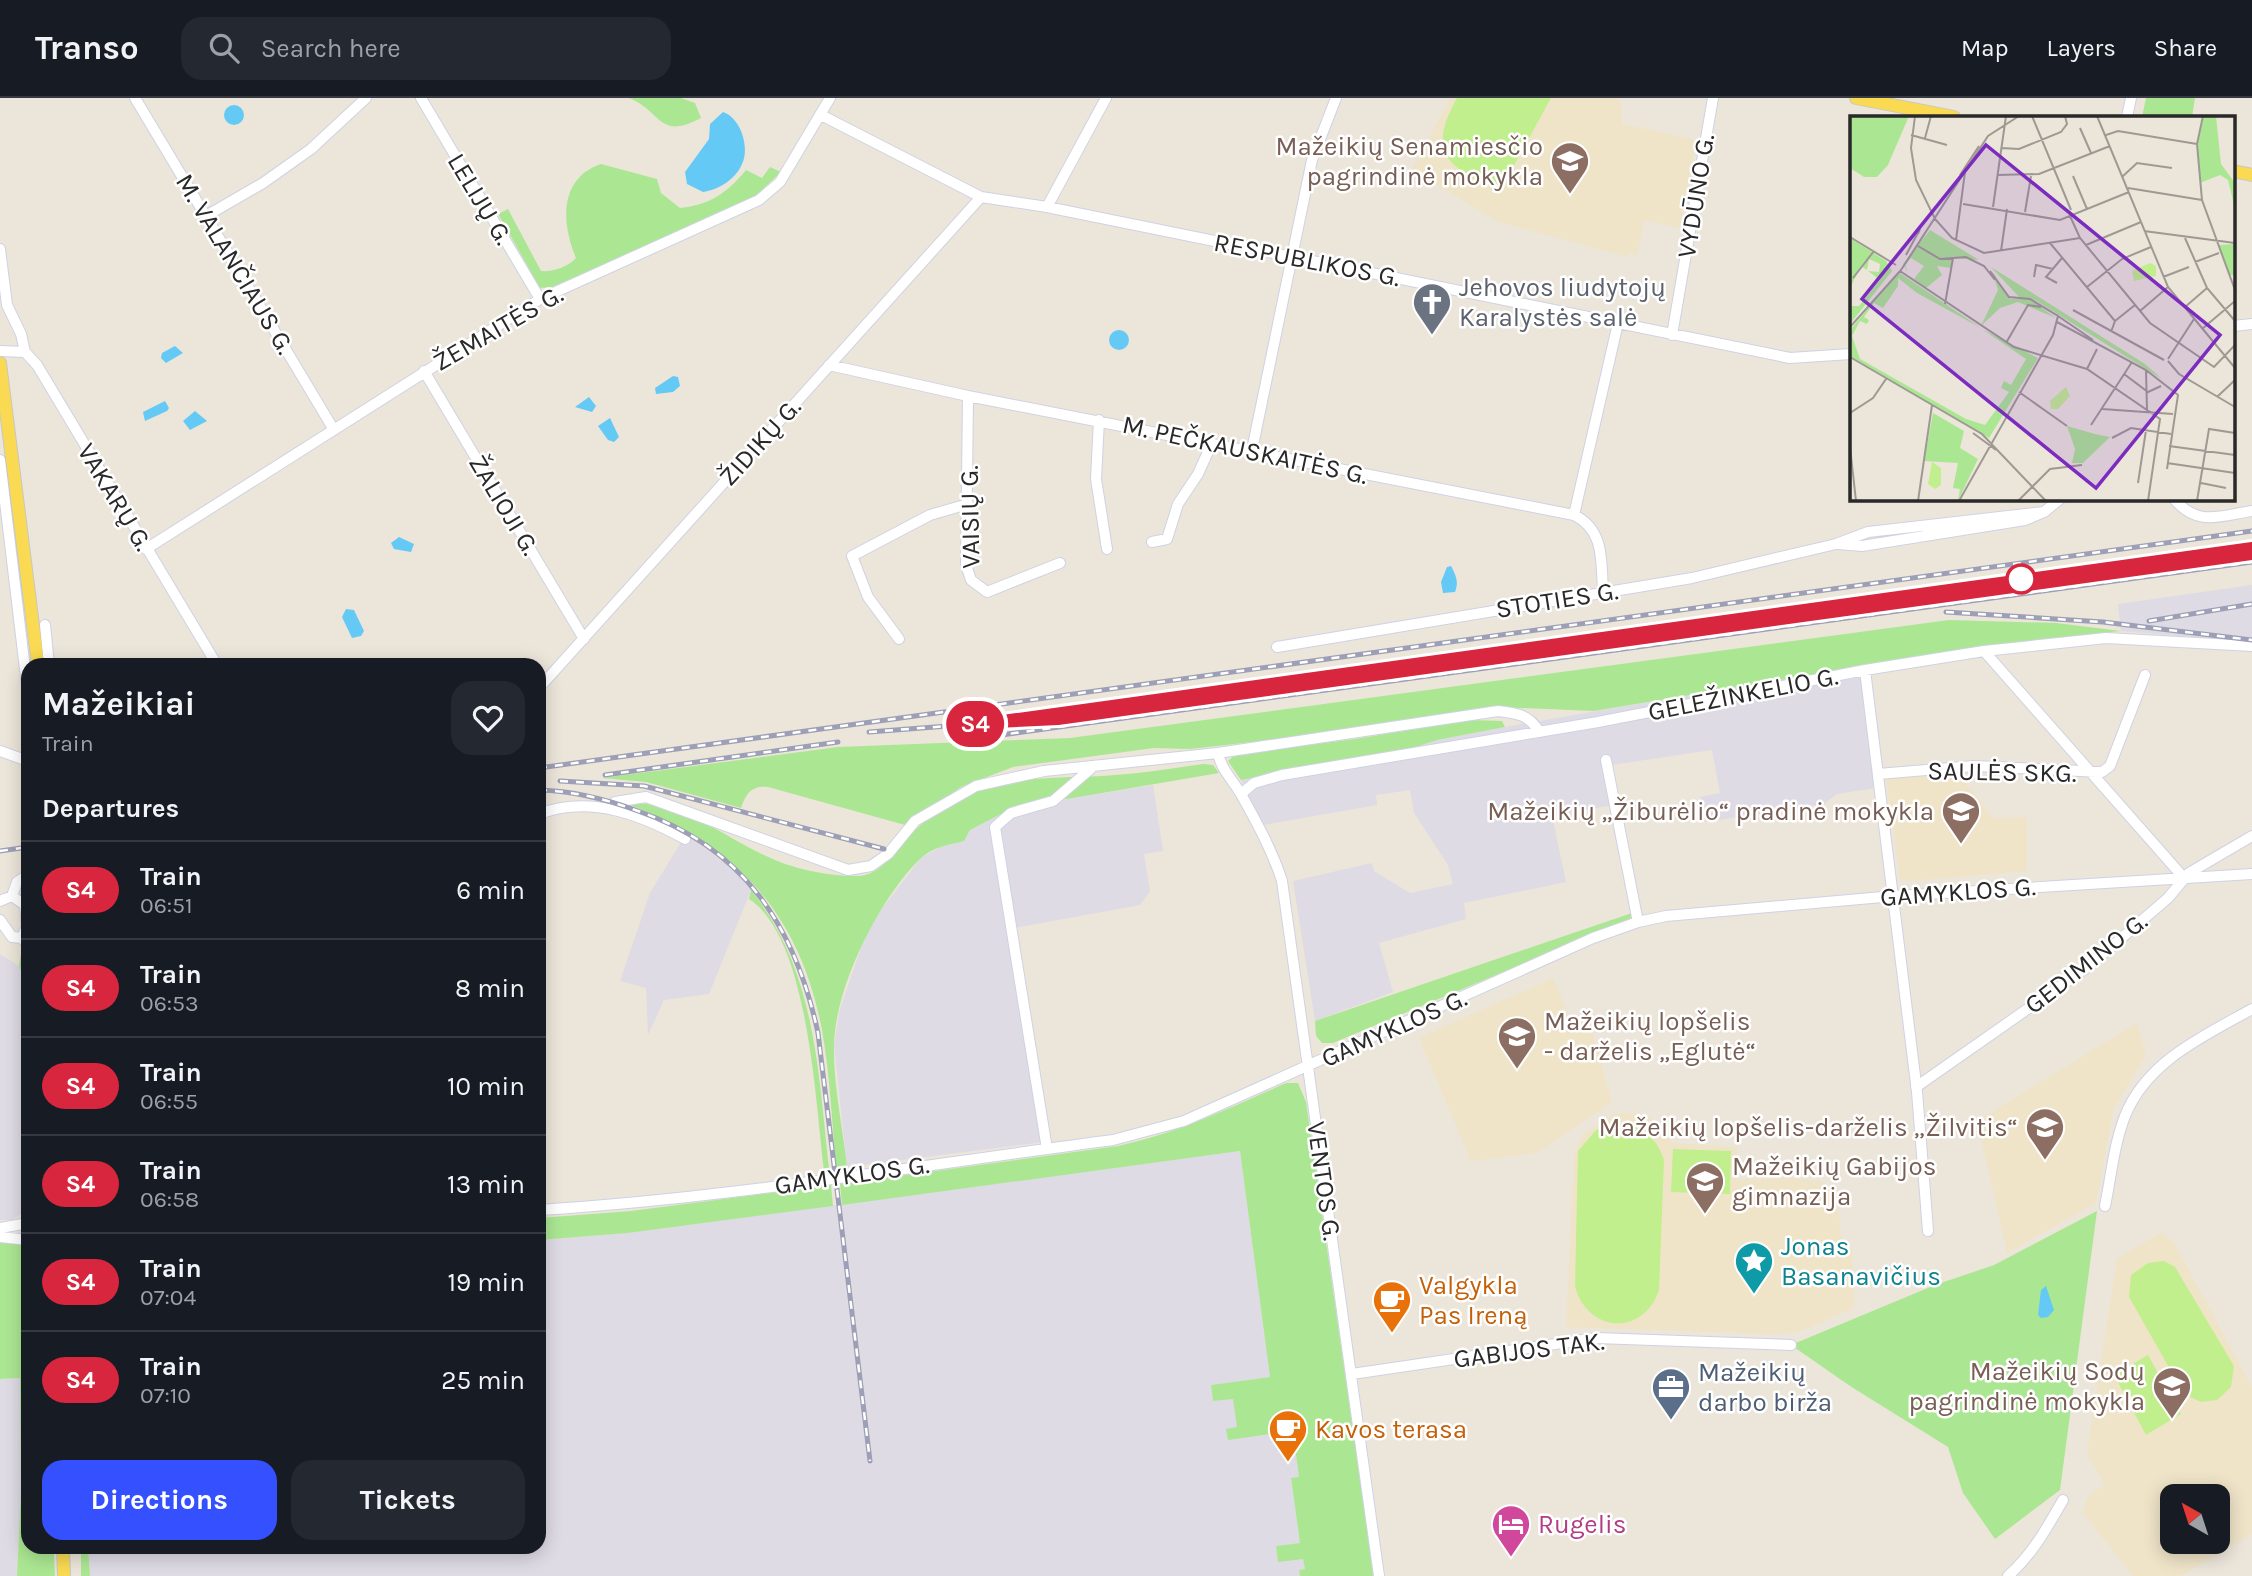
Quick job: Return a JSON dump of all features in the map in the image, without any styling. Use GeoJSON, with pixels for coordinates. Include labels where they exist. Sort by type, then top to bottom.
{"type":"FeatureCollection","features":[{"type":"Feature","properties":{"kind":"main road"},"geometry":{"type":"LineString","coordinates":[[1856,98],[1915,104],[1951,116]]}},
{"type":"Feature","properties":{"kind":"main road"},"geometry":{"type":"LineString","coordinates":[[2234,171],[2252,175]]}},
{"type":"Feature","properties":{"kind":"main road"},"geometry":{"type":"LineString","coordinates":[[0,363],[37,658]]}},
{"type":"Feature","properties":{"kind":"main road"},"geometry":{"type":"LineString","coordinates":[[63,1554],[64,1576]]}},
{"type":"Feature","properties":{"kind":"street","name":"M. VALANČIAUS G."},"geometry":{"type":"LineString","coordinates":[[135,98],[334,430]]}},
{"type":"Feature","properties":{"kind":"street"},"geometry":{"type":"LineString","coordinates":[[206,216],[263,183],[311,149],[366,98]]}},
{"type":"Feature","properties":{"kind":"street","name":"LELIJŲ G."},"geometry":{"type":"LineString","coordinates":[[421,98],[540,299]]}},
{"type":"Feature","properties":{"kind":"street","name":"ŽEMAITĖS G."},"geometry":{"type":"LineString","coordinates":[[146,549],[540,299],[759,200],[780,182],[830,98]]}},
{"type":"Feature","properties":{"kind":"street"},"geometry":{"type":"LineString","coordinates":[[1047,207],[1106,98]]}},
{"type":"Feature","properties":{"kind":"street"},"geometry":{"type":"LineString","coordinates":[[1252,450],[1312,160],[1336,98]]}},
{"type":"Feature","properties":{"kind":"street","name":"VYDŪNO G."},"geometry":{"type":"LineString","coordinates":[[1672,335],[1713,98]]}},
{"type":"Feature","properties":{"kind":"street"},"geometry":{"type":"LineString","coordinates":[[2127,116],[2131,98]]}},
{"type":"Feature","properties":{"kind":"street","name":"RESPUBLIKOS G."},"geometry":{"type":"LineString","coordinates":[[821,115],[981,197],[1047,207],[1790,359],[1850,355]]}},
{"type":"Feature","properties":{"kind":"street","name":"ŽIDIKŲ G."},"geometry":{"type":"LineString","coordinates":[[546,680],[981,197]]}},
{"type":"Feature","properties":{"kind":"street","name":"VAKARŲ G."},"geometry":{"type":"LineString","coordinates":[[0,249],[7,305],[21,334],[25,352],[42,373],[213,658]]}},
{"type":"Feature","properties":{"kind":"street"},"geometry":{"type":"LineString","coordinates":[[1603,592],[1599,539],[1593,527],[1574,515],[1618,323]]}},
{"type":"Feature","properties":{"kind":"street"},"geometry":{"type":"LineString","coordinates":[[2234,326],[2252,324]]}},
{"type":"Feature","properties":{"kind":"street"},"geometry":{"type":"LineString","coordinates":[[0,351],[25,352]]}},
{"type":"Feature","properties":{"kind":"street","name":"M. PEČKAUSKAITĖS G."},"geometry":{"type":"LineString","coordinates":[[829,365],[968,396],[1574,515]]}},
{"type":"Feature","properties":{"kind":"street","name":"ŽALIOJI G."},"geometry":{"type":"LineString","coordinates":[[424,371],[584,639]]}},
{"type":"Feature","properties":{"kind":"street","name":"VAISIŲ G."},"geometry":{"type":"LineString","coordinates":[[968,396],[966,565],[976,587],[987,592],[1060,563]]}},
{"type":"Feature","properties":{"kind":"street"},"geometry":{"type":"LineString","coordinates":[[1099,420],[1096,479],[1107,549]]}},
{"type":"Feature","properties":{"kind":"street"},"geometry":{"type":"LineString","coordinates":[[1152,542],[1167,539],[1178,504],[1198,474],[1212,443]]}},
{"type":"Feature","properties":{"kind":"street"},"geometry":{"type":"LineString","coordinates":[[0,460],[24,658]]}},
{"type":"Feature","properties":{"kind":"street","name":"STOTIES G."},"geometry":{"type":"LineString","coordinates":[[1277,647],[1692,578],[1836,544],[1861,546],[2025,520],[2044,512],[2059,500]]}},
{"type":"Feature","properties":{"kind":"street"},"geometry":{"type":"LineString","coordinates":[[2175,500],[2182,509],[2200,519],[2252,511]]}},
{"type":"Feature","properties":{"kind":"street"},"geometry":{"type":"LineString","coordinates":[[899,639],[868,597],[852,556],[930,515],[968,504]]}},
{"type":"Feature","properties":{"kind":"street"},"geometry":{"type":"LineString","coordinates":[[45,625],[48,658]]}},
{"type":"Feature","properties":{"kind":"street","name":"GELEŽINKELIO G."},"geometry":{"type":"LineString","coordinates":[[1241,794],[1254,783],[1282,775],[1539,732],[1865,670],[1984,651],[2106,638],[2252,646]]}},
{"type":"Feature","properties":{"kind":"street"},"geometry":{"type":"LineString","coordinates":[[1984,651],[2184,878]]}},
{"type":"Feature","properties":{"kind":"street"},"geometry":{"type":"LineString","coordinates":[[1865,670],[1916,1087],[1928,1231]]}},
{"type":"Feature","properties":{"kind":"street","name":"SAULĖS SKG."},"geometry":{"type":"LineString","coordinates":[[1878,774],[1973,766],[2093,773],[2110,766],[2146,675]]}},
{"type":"Feature","properties":{"kind":"street"},"geometry":{"type":"LineString","coordinates":[[613,808],[614,802],[646,797],[848,870],[871,866],[888,854],[915,821],[976,786],[1044,771],[1218,752],[1498,711],[1516,712],[1532,719],[1539,732]]}},
{"type":"Feature","properties":{"kind":"street"},"geometry":{"type":"LineString","coordinates":[[0,751],[21,758]]}},
{"type":"Feature","properties":{"kind":"street","name":"VENTOS G."},"geometry":{"type":"LineString","coordinates":[[1218,752],[1223,769],[1241,794],[1276,861],[1282,881],[1379,1576]]}},
{"type":"Feature","properties":{"kind":"street"},"geometry":{"type":"LineString","coordinates":[[1606,760],[1637,922]]}},
{"type":"Feature","properties":{"kind":"street"},"geometry":{"type":"LineString","coordinates":[[1047,1149],[995,827],[1011,813],[1053,801],[1094,766]]}},
{"type":"Feature","properties":{"kind":"street"},"geometry":{"type":"LineString","coordinates":[[546,811],[557,807],[613,808],[659,825],[685,839]]}},
{"type":"Feature","properties":{"kind":"street","name":"GEDIMINO G."},"geometry":{"type":"LineString","coordinates":[[1916,1087],[2090,966],[2168,898],[2184,878],[2252,836]]}},
{"type":"Feature","properties":{"kind":"street","name":"GAMYKLOS G."},"geometry":{"type":"LineString","coordinates":[[546,1210],[728,1192],[1113,1140],[1160,1129],[1307,1067],[1593,938],[1637,922],[1692,911],[2252,874]]}},
{"type":"Feature","properties":{"kind":"street"},"geometry":{"type":"LineString","coordinates":[[12,896],[17,882],[21,879]]}},
{"type":"Feature","properties":{"kind":"street"},"geometry":{"type":"LineString","coordinates":[[0,901],[12,896],[21,900]]}},
{"type":"Feature","properties":{"kind":"street"},"geometry":{"type":"LineString","coordinates":[[0,920],[12,937],[21,940]]}},
{"type":"Feature","properties":{"kind":"street"},"geometry":{"type":"LineString","coordinates":[[2105,1206],[2120,1131],[2141,1087],[2186,1046],[2252,1009]]}},
{"type":"Feature","properties":{"kind":"street"},"geometry":{"type":"LineString","coordinates":[[0,1228],[21,1224]]}},
{"type":"Feature","properties":{"kind":"street"},"geometry":{"type":"LineString","coordinates":[[0,1237],[21,1239]]}},
{"type":"Feature","properties":{"kind":"street","name":"GABIJOS TAK."},"geometry":{"type":"LineString","coordinates":[[1352,1374],[1596,1338],[1791,1345]]}},
{"type":"Feature","properties":{"kind":"street"},"geometry":{"type":"LineString","coordinates":[[2008,1576],[2021,1565],[2063,1500]]}},
{"type":"Feature","properties":{"kind":"shaded area","name":"Mažeikių Senamiesčio pagrindinė mokykla"},"geometry":{"type":"Polygon","coordinates":[[[1451,98],[1620,98],[1622,124],[1696,140],[1680,228],[1644,220],[1637,255],[1629,253],[1628,257],[1499,222],[1411,170],[1451,98]]]}},
{"type":"Feature","properties":{"kind":"shaded area"},"geometry":{"type":"Polygon","coordinates":[[[2252,585],[2252,642],[2121,631],[2118,604],[2252,585]]]}},
{"type":"Feature","properties":{"kind":"shaded area"},"geometry":{"type":"Polygon","coordinates":[[[1861,665],[1876,788],[1837,794],[1824,804],[1705,822],[1700,797],[1720,793],[1712,750],[1604,766],[1612,805],[1552,816],[1566,882],[1464,903],[1466,919],[1379,943],[1393,992],[1315,1021],[1293,881],[1372,863],[1374,871],[1410,893],[1453,884],[1448,865],[1414,813],[1410,790],[1376,795],[1377,805],[1263,825],[1241,780],[1403,751],[1436,740],[1505,727],[1861,665]]]}},
{"type":"Feature","properties":{"kind":"shaded area","name":"Mažeikių „Žiburėlio“ pradinė mokykla"},"geometry":{"type":"Polygon","coordinates":[[[1958,772],[1993,818],[2027,817],[2027,871],[1908,881],[1900,879],[1886,778],[1958,772]]]}},
{"type":"Feature","properties":{"kind":"shaded area"},"geometry":{"type":"Polygon","coordinates":[[[1153,785],[1163,851],[1144,854],[1150,891],[1140,905],[1009,929],[1043,1142],[847,1167],[834,1044],[840,1009],[864,939],[880,911],[921,858],[940,847],[964,841],[970,830],[1001,814],[1050,796],[1067,799],[1153,785]]]}},
{"type":"Feature","properties":{"kind":"shaded area"},"geometry":{"type":"Polygon","coordinates":[[[686,834],[734,870],[751,890],[709,994],[664,1000],[648,1035],[646,988],[620,981],[650,893],[686,834]]]}},
{"type":"Feature","properties":{"kind":"shaded area"},"geometry":{"type":"Polygon","coordinates":[[[0,954],[19,966],[21,972],[21,1214],[12,1220],[0,1220],[0,954]]]}},
{"type":"Feature","properties":{"kind":"shaded area","name":"Mažeikių lopšelis - darželis „Eglutė“"},"geometry":{"type":"Polygon","coordinates":[[[1553,978],[1574,1028],[1590,1025],[1612,1102],[1537,1153],[1471,1161],[1419,1038],[1553,978]]]}},
{"type":"Feature","properties":{"kind":"shaded area","name":"Mažeikių lopšelis-darželis „Žilvitis“"},"geometry":{"type":"Polygon","coordinates":[[[2137,1023],[2146,1055],[2113,1110],[2096,1203],[2007,1253],[1977,1121],[2137,1023]]]}},
{"type":"Feature","properties":{"kind":"shaded area","name":"Mažeikių Gabijos gimnazija"},"geometry":{"type":"Polygon","coordinates":[[[1616,1113],[1645,1114],[1664,1128],[1671,1143],[1737,1147],[1737,1180],[1790,1178],[1824,1182],[1837,1191],[1841,1238],[1852,1249],[1854,1308],[1801,1331],[1778,1334],[1566,1327],[1574,1155],[1583,1135],[1616,1113]]]}},
{"type":"Feature","properties":{"kind":"shaded area"},"geometry":{"type":"Polygon","coordinates":[[[1240,1151],[1270,1377],[1211,1385],[1213,1401],[1233,1398],[1270,1434],[1269,1421],[1291,1418],[1299,1478],[1291,1479],[1300,1543],[1277,1546],[1303,1558],[1305,1569],[1299,1570],[1300,1576],[90,1576],[88,1554],[546,1554],[546,1239],[628,1233],[1240,1151]]]}},
{"type":"Feature","properties":{"kind":"shaded area","name":"Mažeikių Sodų pagrindinė mokykla"},"geometry":{"type":"Polygon","coordinates":[[[2161,1233],[2173,1241],[2252,1387],[2252,1534],[2230,1547],[2230,1484],[2160,1484],[2160,1554],[2218,1554],[2181,1576],[2133,1576],[2082,1512],[2089,1495],[2105,1485],[2087,1454],[2117,1258],[2161,1233]]]}},
{"type":"Feature","properties":{"kind":"shaded area"},"geometry":{"type":"Polygon","coordinates":[[[20,1378],[21,1491],[17,1576],[0,1576],[0,1379],[20,1378]]]}},
{"type":"Feature","properties":{"kind":"green space"},"geometry":{"type":"Polygon","coordinates":[[[629,98],[681,98],[695,103],[701,118],[687,124],[668,125],[629,98]]]}},
{"type":"Feature","properties":{"kind":"green space"},"geometry":{"type":"Polygon","coordinates":[[[1457,98],[1551,98],[1500,191],[1468,175],[1448,157],[1443,146],[1443,133],[1457,98]]]}},
{"type":"Feature","properties":{"kind":"green space"},"geometry":{"type":"Polygon","coordinates":[[[2146,98],[2195,98],[2192,116],[2142,116],[2146,98]]]}},
{"type":"Feature","properties":{"kind":"green space"},"geometry":{"type":"Polygon","coordinates":[[[601,164],[657,179],[661,193],[680,208],[717,197],[746,170],[762,178],[770,167],[781,172],[752,199],[552,287],[540,288],[498,214],[508,209],[541,271],[564,266],[576,258],[566,217],[571,191],[577,180],[587,171],[601,164]]]}},
{"type":"Feature","properties":{"kind":"green space"},"geometry":{"type":"Polygon","coordinates":[[[1949,620],[2056,623],[2121,631],[1983,646],[1594,711],[1499,707],[1270,740],[1190,749],[1154,748],[1013,767],[961,787],[905,825],[768,787],[758,787],[750,791],[741,808],[646,782],[602,778],[838,747],[1070,738],[1949,620]]]}},
{"type":"Feature","properties":{"kind":"green space"},"geometry":{"type":"Polygon","coordinates":[[[1470,720],[1502,721],[1505,727],[1437,740],[1403,751],[1241,780],[1228,761],[1236,754],[1355,739],[1470,720]]]}},
{"type":"Feature","properties":{"kind":"green space"},"geometry":{"type":"Polygon","coordinates":[[[1213,765],[1219,773],[1067,799],[1050,796],[1001,814],[970,830],[964,841],[935,849],[920,859],[889,897],[875,920],[862,945],[842,997],[836,1022],[834,1060],[847,1167],[836,1168],[822,1030],[812,989],[798,951],[779,918],[757,889],[731,862],[666,820],[627,804],[645,804],[681,812],[764,855],[798,868],[833,875],[857,876],[866,875],[882,866],[926,820],[963,796],[987,787],[1019,781],[1127,774],[1213,765]]]}},
{"type":"Feature","properties":{"kind":"green space"},"geometry":{"type":"Polygon","coordinates":[[[751,890],[773,921],[789,954],[801,988],[817,1059],[829,1169],[824,1170],[812,1065],[797,984],[785,948],[769,919],[749,899],[751,890]]]}},
{"type":"Feature","properties":{"kind":"green space"},"geometry":{"type":"Polygon","coordinates":[[[1632,913],[1630,919],[1333,1043],[1322,1043],[1316,1036],[1315,1021],[1632,913]]]}},
{"type":"Feature","properties":{"kind":"green space"},"geometry":{"type":"Polygon","coordinates":[[[1286,1083],[1298,1083],[1306,1102],[1374,1576],[1300,1576],[1299,1570],[1305,1569],[1303,1559],[1278,1562],[1276,1546],[1300,1543],[1291,1478],[1299,1477],[1291,1419],[1269,1421],[1270,1434],[1228,1440],[1226,1429],[1237,1427],[1233,1399],[1213,1401],[1211,1385],[1270,1377],[1240,1151],[842,1205],[840,1184],[1118,1146],[1183,1127],[1286,1083]]]}},
{"type":"Feature","properties":{"kind":"green space"},"geometry":{"type":"Polygon","coordinates":[[[1615,1123],[1632,1126],[1646,1133],[1657,1145],[1664,1160],[1659,1290],[1641,1316],[1629,1322],[1616,1323],[1591,1313],[1581,1302],[1575,1286],[1578,1151],[1596,1130],[1615,1123]]]}},
{"type":"Feature","properties":{"kind":"green space"},"geometry":{"type":"Polygon","coordinates":[[[1673,1149],[1731,1151],[1730,1194],[1671,1192],[1673,1149]]]}},
{"type":"Feature","properties":{"kind":"green space"},"geometry":{"type":"Polygon","coordinates":[[[831,1185],[833,1206],[628,1233],[546,1239],[546,1217],[631,1211],[831,1185]]]}},
{"type":"Feature","properties":{"kind":"green space"},"geometry":{"type":"Polygon","coordinates":[[[2097,1211],[2060,1490],[1995,1539],[1963,1493],[1948,1447],[1850,1386],[1791,1345],[1935,1285],[1994,1265],[2097,1211]]]}},
{"type":"Feature","properties":{"kind":"green space"},"geometry":{"type":"Polygon","coordinates":[[[0,1241],[21,1244],[21,1491],[20,1378],[0,1379],[0,1241]]]}},
{"type":"Feature","properties":{"kind":"green space"},"geometry":{"type":"Polygon","coordinates":[[[2164,1261],[2175,1267],[2234,1366],[2231,1387],[2217,1400],[2201,1402],[2184,1394],[2129,1297],[2131,1275],[2148,1263],[2164,1261]]]}},
{"type":"Feature","properties":{"kind":"green space"},"geometry":{"type":"Polygon","coordinates":[[[2148,1355],[2181,1414],[2146,1435],[2114,1375],[2148,1355]]]}},
{"type":"Feature","properties":{"kind":"green space"},"geometry":{"type":"Polygon","coordinates":[[[21,1491],[21,1554],[54,1554],[55,1576],[17,1576],[21,1491]]]}},
{"type":"Feature","properties":{"kind":"green space"},"geometry":{"type":"Polygon","coordinates":[[[81,1554],[88,1554],[90,1576],[81,1576],[81,1554]]]}},
{"type":"Feature","properties":{"kind":"water"},"geometry":{"type":"Polygon","coordinates":[[[234,105],[241,108],[244,115],[241,122],[234,125],[227,122],[224,115],[227,108],[234,105]]]}},
{"type":"Feature","properties":{"kind":"water"},"geometry":{"type":"Polygon","coordinates":[[[723,112],[735,120],[739,127],[744,142],[744,157],[731,179],[703,192],[687,184],[685,172],[709,139],[710,124],[723,112]]]}},
{"type":"Feature","properties":{"kind":"water"},"geometry":{"type":"Polygon","coordinates":[[[1119,330],[1126,333],[1129,340],[1126,347],[1119,350],[1112,347],[1109,340],[1112,333],[1119,330]]]}},
{"type":"Feature","properties":{"kind":"water"},"geometry":{"type":"Polygon","coordinates":[[[175,346],[183,353],[166,363],[161,358],[162,353],[175,346]]]}},
{"type":"Feature","properties":{"kind":"water"},"geometry":{"type":"Polygon","coordinates":[[[673,376],[678,377],[680,386],[673,392],[656,394],[655,388],[673,376]]]}},
{"type":"Feature","properties":{"kind":"water"},"geometry":{"type":"Polygon","coordinates":[[[589,397],[596,406],[592,412],[575,407],[589,397]]]}},
{"type":"Feature","properties":{"kind":"water"},"geometry":{"type":"Polygon","coordinates":[[[165,401],[169,408],[167,411],[145,421],[143,412],[165,401]]]}},
{"type":"Feature","properties":{"kind":"water"},"geometry":{"type":"Polygon","coordinates":[[[195,411],[207,421],[190,430],[183,421],[195,411]]]}},
{"type":"Feature","properties":{"kind":"water"},"geometry":{"type":"Polygon","coordinates":[[[610,418],[619,437],[614,442],[608,440],[598,426],[610,418]]]}},
{"type":"Feature","properties":{"kind":"water"},"geometry":{"type":"Polygon","coordinates":[[[399,537],[414,544],[411,552],[394,549],[391,543],[399,537]]]}},
{"type":"Feature","properties":{"kind":"water"},"geometry":{"type":"Polygon","coordinates":[[[1451,566],[1456,579],[1455,592],[1443,593],[1441,582],[1447,567],[1451,566]]]}},
{"type":"Feature","properties":{"kind":"water"},"geometry":{"type":"Polygon","coordinates":[[[346,609],[354,610],[364,631],[361,636],[352,638],[342,617],[346,609]]]}},
{"type":"Feature","properties":{"kind":"water"},"geometry":{"type":"Polygon","coordinates":[[[2046,1286],[2054,1310],[2048,1317],[2041,1318],[2038,1315],[2041,1290],[2046,1286]]]}},
{"type":"Feature","properties":{"kind":"railway"},"geometry":{"type":"LineString","coordinates":[[546,767],[2252,531]]}},
{"type":"Feature","properties":{"kind":"railway"},"geometry":{"type":"LineString","coordinates":[[869,732],[974,724],[2252,547]]}},
{"type":"Feature","properties":{"kind":"railway"},"geometry":{"type":"LineString","coordinates":[[979,738],[2252,562]]}},
{"type":"Feature","properties":{"kind":"railway"},"geometry":{"type":"LineString","coordinates":[[2149,621],[2252,604]]}},
{"type":"Feature","properties":{"kind":"railway"},"geometry":{"type":"LineString","coordinates":[[1946,612],[2103,622],[2252,640]]}},
{"type":"Feature","properties":{"kind":"railway"},"geometry":{"type":"LineString","coordinates":[[605,775],[838,742]]}},
{"type":"Feature","properties":{"kind":"railway"},"geometry":{"type":"LineString","coordinates":[[560,781],[644,786],[884,849]]}},
{"type":"Feature","properties":{"kind":"railway"},"geometry":{"type":"LineString","coordinates":[[546,791],[602,799],[638,811],[675,827],[708,846],[735,869],[759,896],[779,925],[795,958],[818,1033],[870,1461]]}},
{"type":"Feature","properties":{"kind":"railway"},"geometry":{"type":"LineString","coordinates":[[0,851],[21,848]]}},
{"type":"Feature","properties":{"kind":"train","name":"S4"},"geometry":{"type":"LineString","coordinates":[[2252,547],[974,724],[1058,720],[2252,555]]}},
{"type":"Feature","properties":{"kind":"place","name":"Mažeikių Senamiesčio pagrindinė mokykla"},"geometry":{"type":"Point","coordinates":[1570,195]}},
{"type":"Feature","properties":{"kind":"place","name":"Jehovos liudytojų Karalystės salė"},"geometry":{"type":"Point","coordinates":[1432,336]}},
{"type":"Feature","properties":{"kind":"place","name":"Mažeikių „Žiburėlio“ pradinė mokykla"},"geometry":{"type":"Point","coordinates":[1961,845]}},
{"type":"Feature","properties":{"kind":"place","name":"Mažeikių lopšelis - darželis „Eglutė“"},"geometry":{"type":"Point","coordinates":[1517,1070]}},
{"type":"Feature","properties":{"kind":"place","name":"Mažeikių lopšelis-darželis „Žilvitis“"},"geometry":{"type":"Point","coordinates":[2045,1161]}},
{"type":"Feature","properties":{"kind":"place","name":"Mažeikių Gabijos gimnazija"},"geometry":{"type":"Point","coordinates":[1705,1215]}},
{"type":"Feature","properties":{"kind":"place","name":"Jonas Basanavičius"},"geometry":{"type":"Point","coordinates":[1754,1295]}},
{"type":"Feature","properties":{"kind":"place","name":"Valgykla Pas Ireną"},"geometry":{"type":"Point","coordinates":[1392,1334]}},
{"type":"Feature","properties":{"kind":"place","name":"Mažeikių Sodų pagrindinė mokykla"},"geometry":{"type":"Point","coordinates":[2172,1420]}},
{"type":"Feature","properties":{"kind":"place","name":"Mažeikių darbo birža"},"geometry":{"type":"Point","coordinates":[1671,1421]}},
{"type":"Feature","properties":{"kind":"place","name":"Kavos terasa"},"geometry":{"type":"Point","coordinates":[1288,1463]}},
{"type":"Feature","properties":{"kind":"place","name":"Rugelis"},"geometry":{"type":"Point","coordinates":[1511,1558]}}]}
